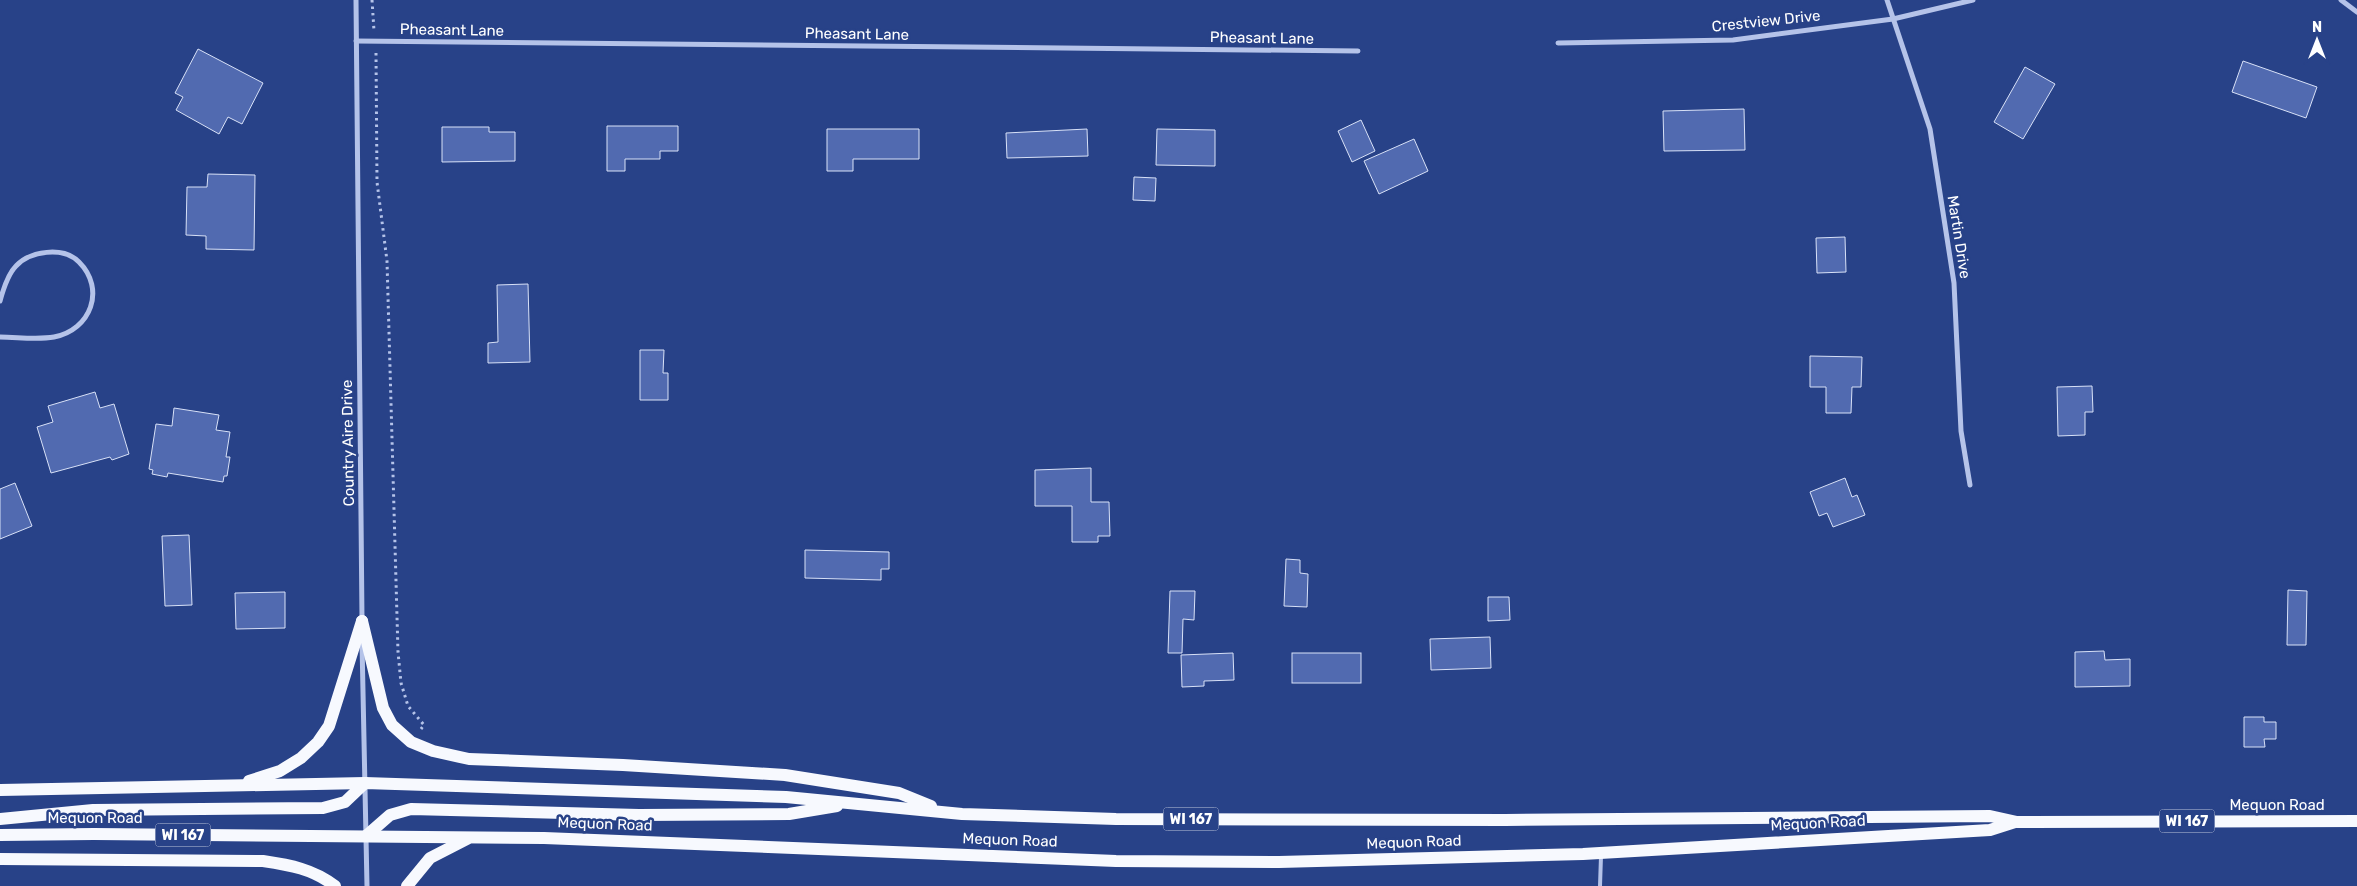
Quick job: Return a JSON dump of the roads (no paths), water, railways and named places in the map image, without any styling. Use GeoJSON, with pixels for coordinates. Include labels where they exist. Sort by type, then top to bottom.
{"type":"FeatureCollection","features":[{"type":"Feature","properties":{"kind":"main road"},"geometry":{"type":"LineString","coordinates":[[362,622],[383,708],[392,725],[411,742],[432,751],[469,759],[623,765],[785,775],[899,793],[945,812]]}},
{"type":"Feature","properties":{"kind":"main road"},"geometry":{"type":"LineString","coordinates":[[236,786],[280,771],[301,758],[316,745],[329,726],[362,622]]}},
{"type":"Feature","properties":{"kind":"main road"},"geometry":{"type":"LineString","coordinates":[[0,819],[92,810],[323,808],[345,802],[365,783]]}},
{"type":"Feature","properties":{"kind":"main road","name":"Mequon Road"},"geometry":{"type":"LineString","coordinates":[[0,790],[365,783],[786,797],[856,802],[945,812],[1116,819],[1505,820],[1990,816],[2017,822],[2357,821]]}},
{"type":"Feature","properties":{"kind":"main road"},"geometry":{"type":"LineString","coordinates":[[366,836],[386,817],[411,810],[639,815],[789,814],[856,802]]}},
{"type":"Feature","properties":{"kind":"main road","name":"Mequon Road"},"geometry":{"type":"LineString","coordinates":[[0,835],[553,838],[1116,861],[1279,862],[1601,853],[1990,830],[2017,822]]}},
{"type":"Feature","properties":{"kind":"main road"},"geometry":{"type":"LineString","coordinates":[[408,886],[430,858],[471,837]]}},
{"type":"Feature","properties":{"kind":"main road"},"geometry":{"type":"LineString","coordinates":[[0,859],[264,861],[298,867],[321,875],[335,886]]}},
{"type":"Feature","properties":{"kind":"street","name":"Country Aire Drive"},"geometry":{"type":"LineString","coordinates":[[356,0],[362,622],[367,886]]}},
{"type":"Feature","properties":{"kind":"street","name":"Martin Drive"},"geometry":{"type":"LineString","coordinates":[[1887,0],[1930,129],[1954,284],[1961,431],[1970,485]]}},
{"type":"Feature","properties":{"kind":"street","name":"Crestview Drive"},"geometry":{"type":"LineString","coordinates":[[1558,43],[1733,40],[1894,19],[1973,0]]}},
{"type":"Feature","properties":{"kind":"street"},"geometry":{"type":"LineString","coordinates":[[2341,0],[2357,12]]}},
{"type":"Feature","properties":{"kind":"street","name":"Pheasant Lane"},"geometry":{"type":"LineString","coordinates":[[356,42],[1358,51]]}},
{"type":"Feature","properties":{"kind":"street"},"geometry":{"type":"LineString","coordinates":[[0,301],[3,290],[16,266],[37,253],[60,252],[78,260],[90,278],[93,305],[80,326],[54,337],[0,337]]}},
{"type":"Feature","properties":{"kind":"lane"},"geometry":{"type":"LineString","coordinates":[[1600,886],[1601,853]]}}]}
